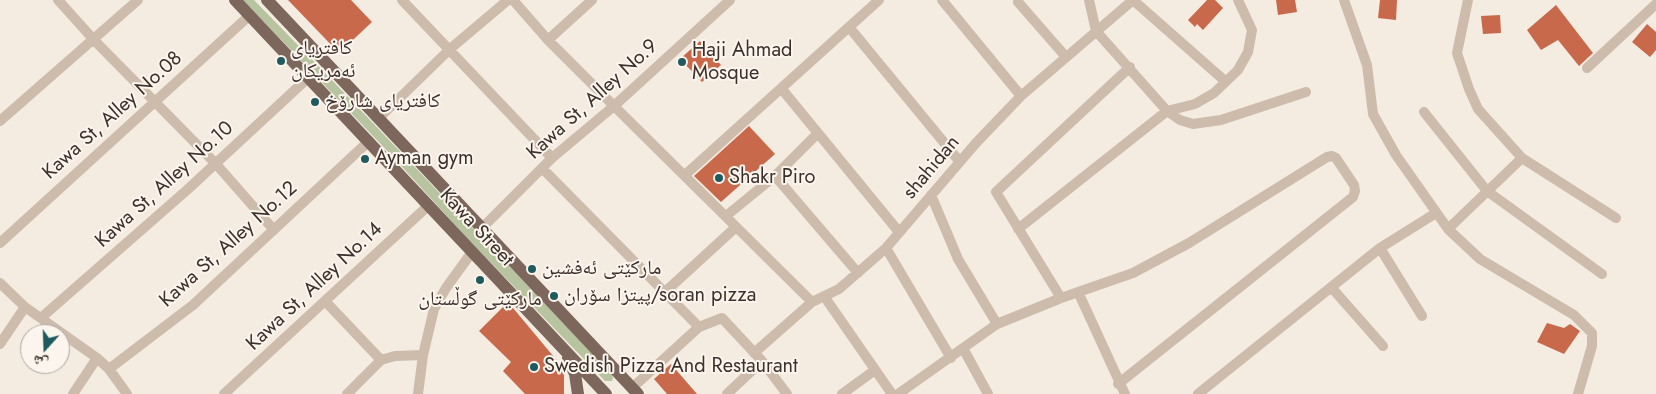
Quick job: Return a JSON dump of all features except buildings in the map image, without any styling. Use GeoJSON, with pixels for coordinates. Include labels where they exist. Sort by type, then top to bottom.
{"type":"FeatureCollection","features":[{"type":"Feature","properties":{"kind":"main road","name":"Kawa Street"},"geometry":{"type":"LineString","coordinates":[[235,0],[606,394]]}},
{"type":"Feature","properties":{"kind":"main road","name":"Kawa Street"},"geometry":{"type":"LineString","coordinates":[[267,0],[482,228],[632,392]]}},
{"type":"Feature","properties":{"kind":"main road"},"geometry":{"type":"LineString","coordinates":[[565,352],[575,374],[578,394]]}},
{"type":"Feature","properties":{"kind":"street"},"geometry":{"type":"LineString","coordinates":[[58,0],[94,40],[216,164],[274,230]]}},
{"type":"Feature","properties":{"kind":"street"},"geometry":{"type":"LineString","coordinates":[[0,122],[138,0]]}},
{"type":"Feature","properties":{"kind":"street"},"geometry":{"type":"LineString","coordinates":[[402,0],[552,158]]}},
{"type":"Feature","properties":{"kind":"street"},"geometry":{"type":"LineString","coordinates":[[379,118],[450,49],[508,0]]}},
{"type":"Feature","properties":{"kind":"street"},"geometry":{"type":"LineString","coordinates":[[514,0],[548,40],[812,302]]}},
{"type":"Feature","properties":{"kind":"street"},"geometry":{"type":"LineString","coordinates":[[548,40],[592,0]]}},
{"type":"Feature","properties":{"kind":"street","name":"Kawa St, Alley No.9"},"geometry":{"type":"LineString","coordinates":[[482,228],[552,158],[614,106],[730,0]]}},
{"type":"Feature","properties":{"kind":"street"},"geometry":{"type":"LineString","coordinates":[[685,175],[879,0]]}},
{"type":"Feature","properties":{"kind":"street"},"geometry":{"type":"LineString","coordinates":[[942,0],[1021,96]]}},
{"type":"Feature","properties":{"kind":"street"},"geometry":{"type":"LineString","coordinates":[[1089,0],[1096,31],[1130,67],[1167,111],[1180,120],[1194,124],[1221,120],[1306,92]]}},
{"type":"Feature","properties":{"kind":"street"},"geometry":{"type":"LineString","coordinates":[[1133,0],[1225,81]]}},
{"type":"Feature","properties":{"kind":"street","name":"shahidan"},"geometry":{"type":"LineString","coordinates":[[727,394],[758,357],[812,302],[839,289],[886,248],[960,162],[1021,96],[1133,0]]}},
{"type":"Feature","properties":{"kind":"street"},"geometry":{"type":"LineString","coordinates":[[1018,229],[1167,111],[1195,104],[1214,93],[1238,70],[1248,52],[1252,30],[1238,0]]}},
{"type":"Feature","properties":{"kind":"street"},"geometry":{"type":"LineString","coordinates":[[1344,0],[1367,65],[1373,114],[1396,155],[1436,213],[1448,229],[1480,259],[1574,315],[1592,333],[1592,346],[1578,394]]}},
{"type":"Feature","properties":{"kind":"street"},"geometry":{"type":"LineString","coordinates":[[1468,0],[1457,53],[1468,89],[1478,109],[1522,158],[1616,218]]}},
{"type":"Feature","properties":{"kind":"street"},"geometry":{"type":"LineString","coordinates":[[1018,1],[1066,57]]}},
{"type":"Feature","properties":{"kind":"street"},"geometry":{"type":"LineString","coordinates":[[1587,68],[1656,4]]}},
{"type":"Feature","properties":{"kind":"street","name":"Kawa St, Alley No.08"},"geometry":{"type":"LineString","coordinates":[[0,243],[250,15]]}},
{"type":"Feature","properties":{"kind":"street"},"geometry":{"type":"LineString","coordinates":[[848,27],[960,162]]}},
{"type":"Feature","properties":{"kind":"street"},"geometry":{"type":"LineString","coordinates":[[1061,298],[996,192],[1130,67]]}},
{"type":"Feature","properties":{"kind":"street","name":"Kawa St, Alley No.10"},"geometry":{"type":"LineString","coordinates":[[42,317],[216,164],[309,77]]}},
{"type":"Feature","properties":{"kind":"street"},"geometry":{"type":"LineString","coordinates":[[781,88],[899,232]]}},
{"type":"Feature","properties":{"kind":"street"},"geometry":{"type":"LineString","coordinates":[[1424,112],[1487,191],[1602,274]]}},
{"type":"Feature","properties":{"kind":"street"},"geometry":{"type":"LineString","coordinates":[[726,216],[774,176],[818,133]]}},
{"type":"Feature","properties":{"kind":"street","name":"Kawa St, Alley No.12"},"geometry":{"type":"LineString","coordinates":[[108,369],[193,305],[369,141]]}},
{"type":"Feature","properties":{"kind":"street"},"geometry":{"type":"LineString","coordinates":[[898,394],[964,350],[997,324],[1061,298],[1079,294],[1133,273],[1189,243],[1327,157],[1332,156],[1336,158],[1354,186],[1355,192],[1353,197],[1118,384]]}},
{"type":"Feature","properties":{"kind":"street"},"geometry":{"type":"LineString","coordinates":[[1448,229],[1522,158]]}},
{"type":"Feature","properties":{"kind":"street"},"geometry":{"type":"LineString","coordinates":[[542,168],[699,327]]}},
{"type":"Feature","properties":{"kind":"street"},"geometry":{"type":"LineString","coordinates":[[774,176],[858,273]]}},
{"type":"Feature","properties":{"kind":"street"},"geometry":{"type":"LineString","coordinates":[[931,196],[958,259],[997,324]]}},
{"type":"Feature","properties":{"kind":"street","name":"Kawa St, Alley No.14"},"geometry":{"type":"LineString","coordinates":[[224,394],[429,205]]}},
{"type":"Feature","properties":{"kind":"street"},"geometry":{"type":"LineString","coordinates":[[1198,394],[1380,248],[1436,213]]}},
{"type":"Feature","properties":{"kind":"street"},"geometry":{"type":"LineString","coordinates":[[665,292],[736,227]]}},
{"type":"Feature","properties":{"kind":"street"},"geometry":{"type":"LineString","coordinates":[[886,248],[951,358]]}},
{"type":"Feature","properties":{"kind":"street"},"geometry":{"type":"LineString","coordinates":[[1380,248],[1422,316]]}},
{"type":"Feature","properties":{"kind":"street"},"geometry":{"type":"LineString","coordinates":[[418,394],[423,355],[434,309],[446,288],[472,252]]}},
{"type":"Feature","properties":{"kind":"street"},"geometry":{"type":"LineString","coordinates":[[0,283],[25,306],[97,358],[127,394]]}},
{"type":"Feature","properties":{"kind":"street"},"geometry":{"type":"LineString","coordinates":[[1331,287],[1382,346]]}},
{"type":"Feature","properties":{"kind":"street"},"geometry":{"type":"LineString","coordinates":[[1079,294],[1118,384],[1125,394]]}},
{"type":"Feature","properties":{"kind":"street"},"geometry":{"type":"LineString","coordinates":[[824,296],[892,394]]}},
{"type":"Feature","properties":{"kind":"street"},"geometry":{"type":"LineString","coordinates":[[325,301],[381,360]]}},
{"type":"Feature","properties":{"kind":"street"},"geometry":{"type":"LineString","coordinates":[[0,344],[25,306]]}},
{"type":"Feature","properties":{"kind":"street"},"geometry":{"type":"LineString","coordinates":[[632,392],[699,327],[722,318],[758,357],[787,394]]}},
{"type":"Feature","properties":{"kind":"street"},"geometry":{"type":"LineString","coordinates":[[964,350],[988,394]]}},
{"type":"Feature","properties":{"kind":"street"},"geometry":{"type":"LineString","coordinates":[[347,394],[381,360],[395,356],[423,355]]}},
{"type":"Feature","properties":{"kind":"street"},"geometry":{"type":"LineString","coordinates":[[73,394],[97,358]]}},
{"type":"Feature","properties":{"kind":"street"},"geometry":{"type":"LineString","coordinates":[[842,394],[875,370]]}},
{"type":"Feature","properties":{"kind":"green space"},"geometry":{"type":"Polygon","coordinates":[[[243,0],[254,0],[330,78],[611,373],[612,381],[605,381],[468,239],[393,157],[243,0]]]}},
{"type":"Feature","properties":{"kind":"place","name":"کافتریای ئەمریکان"},"geometry":{"type":"Point","coordinates":[281,61]}},
{"type":"Feature","properties":{"kind":"place","name":"Haji Ahmad Mosque"},"geometry":{"type":"Point","coordinates":[682,62]}},
{"type":"Feature","properties":{"kind":"place","name":"کافتریای شارۆخ"},"geometry":{"type":"Point","coordinates":[315,102]}},
{"type":"Feature","properties":{"kind":"place","name":"Ayman gym"},"geometry":{"type":"Point","coordinates":[365,159]}},
{"type":"Feature","properties":{"kind":"place","name":"Shakr Piro"},"geometry":{"type":"Point","coordinates":[719,178]}},
{"type":"Feature","properties":{"kind":"place","name":"مارکێتی ئەفشین"},"geometry":{"type":"Point","coordinates":[532,269]}},
{"type":"Feature","properties":{"kind":"place","name":"مارکێتی گوڵستان"},"geometry":{"type":"Point","coordinates":[480,280]}},
{"type":"Feature","properties":{"kind":"place","name":"پیتزا سۆران/soran pizza"},"geometry":{"type":"Point","coordinates":[554,296]}},
{"type":"Feature","properties":{"kind":"place","name":"Swedish Pizza And Restaurant"},"geometry":{"type":"Point","coordinates":[534,367]}}]}
